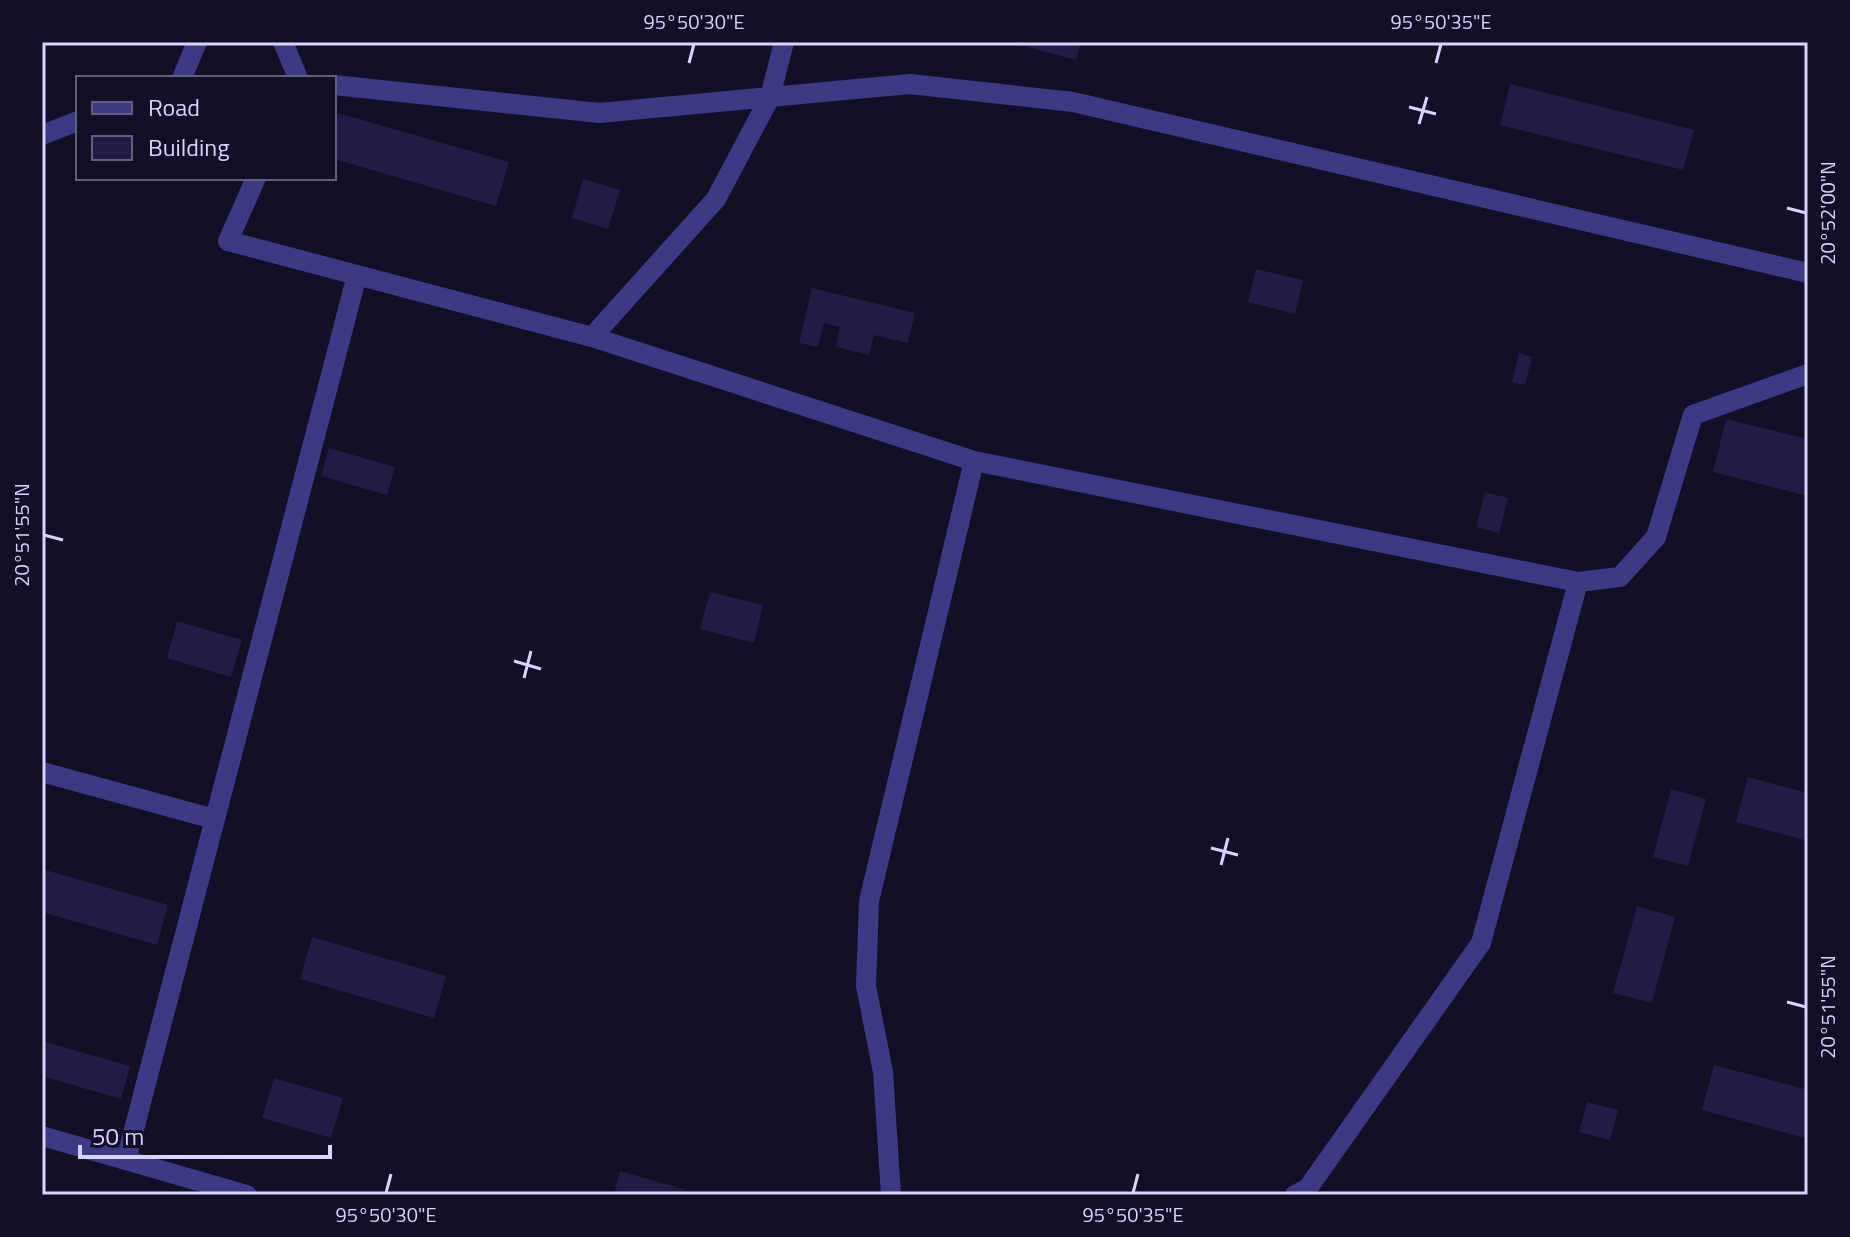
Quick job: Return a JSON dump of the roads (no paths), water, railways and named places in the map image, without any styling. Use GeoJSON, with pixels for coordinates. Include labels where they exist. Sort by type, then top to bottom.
{"type":"FeatureCollection","features":[{"type":"Feature","properties":{"kind":"street"},"geometry":{"type":"LineString","coordinates":[[183,76],[197,42]]}},
{"type":"Feature","properties":{"kind":"street"},"geometry":{"type":"LineString","coordinates":[[283,42],[297,76]]}},
{"type":"Feature","properties":{"kind":"street"},"geometry":{"type":"LineString","coordinates":[[592,337],[716,199],[770,97],[784,42]]}},
{"type":"Feature","properties":{"kind":"street"},"geometry":{"type":"LineString","coordinates":[[336,85],[599,113],[910,84],[1073,102],[1808,273]]}},
{"type":"Feature","properties":{"kind":"street"},"geometry":{"type":"LineString","coordinates":[[42,135],[76,122]]}},
{"type":"Feature","properties":{"kind":"street"},"geometry":{"type":"LineString","coordinates":[[255,180],[228,241],[592,337],[974,461],[1578,582],[1620,577],[1656,537],[1693,415],[1808,374]]}},
{"type":"Feature","properties":{"kind":"street"},"geometry":{"type":"LineString","coordinates":[[126,1160],[357,275]]}},
{"type":"Feature","properties":{"kind":"street"},"geometry":{"type":"LineString","coordinates":[[891,1195],[883,1072],[866,986],[869,901],[974,461]]}},
{"type":"Feature","properties":{"kind":"street"},"geometry":{"type":"LineString","coordinates":[[1305,1193],[1481,943],[1578,582]]}},
{"type":"Feature","properties":{"kind":"street"},"geometry":{"type":"LineString","coordinates":[[42,772],[214,819]]}},
{"type":"Feature","properties":{"kind":"street"},"geometry":{"type":"LineString","coordinates":[[42,1136],[247,1195]]}}]}
